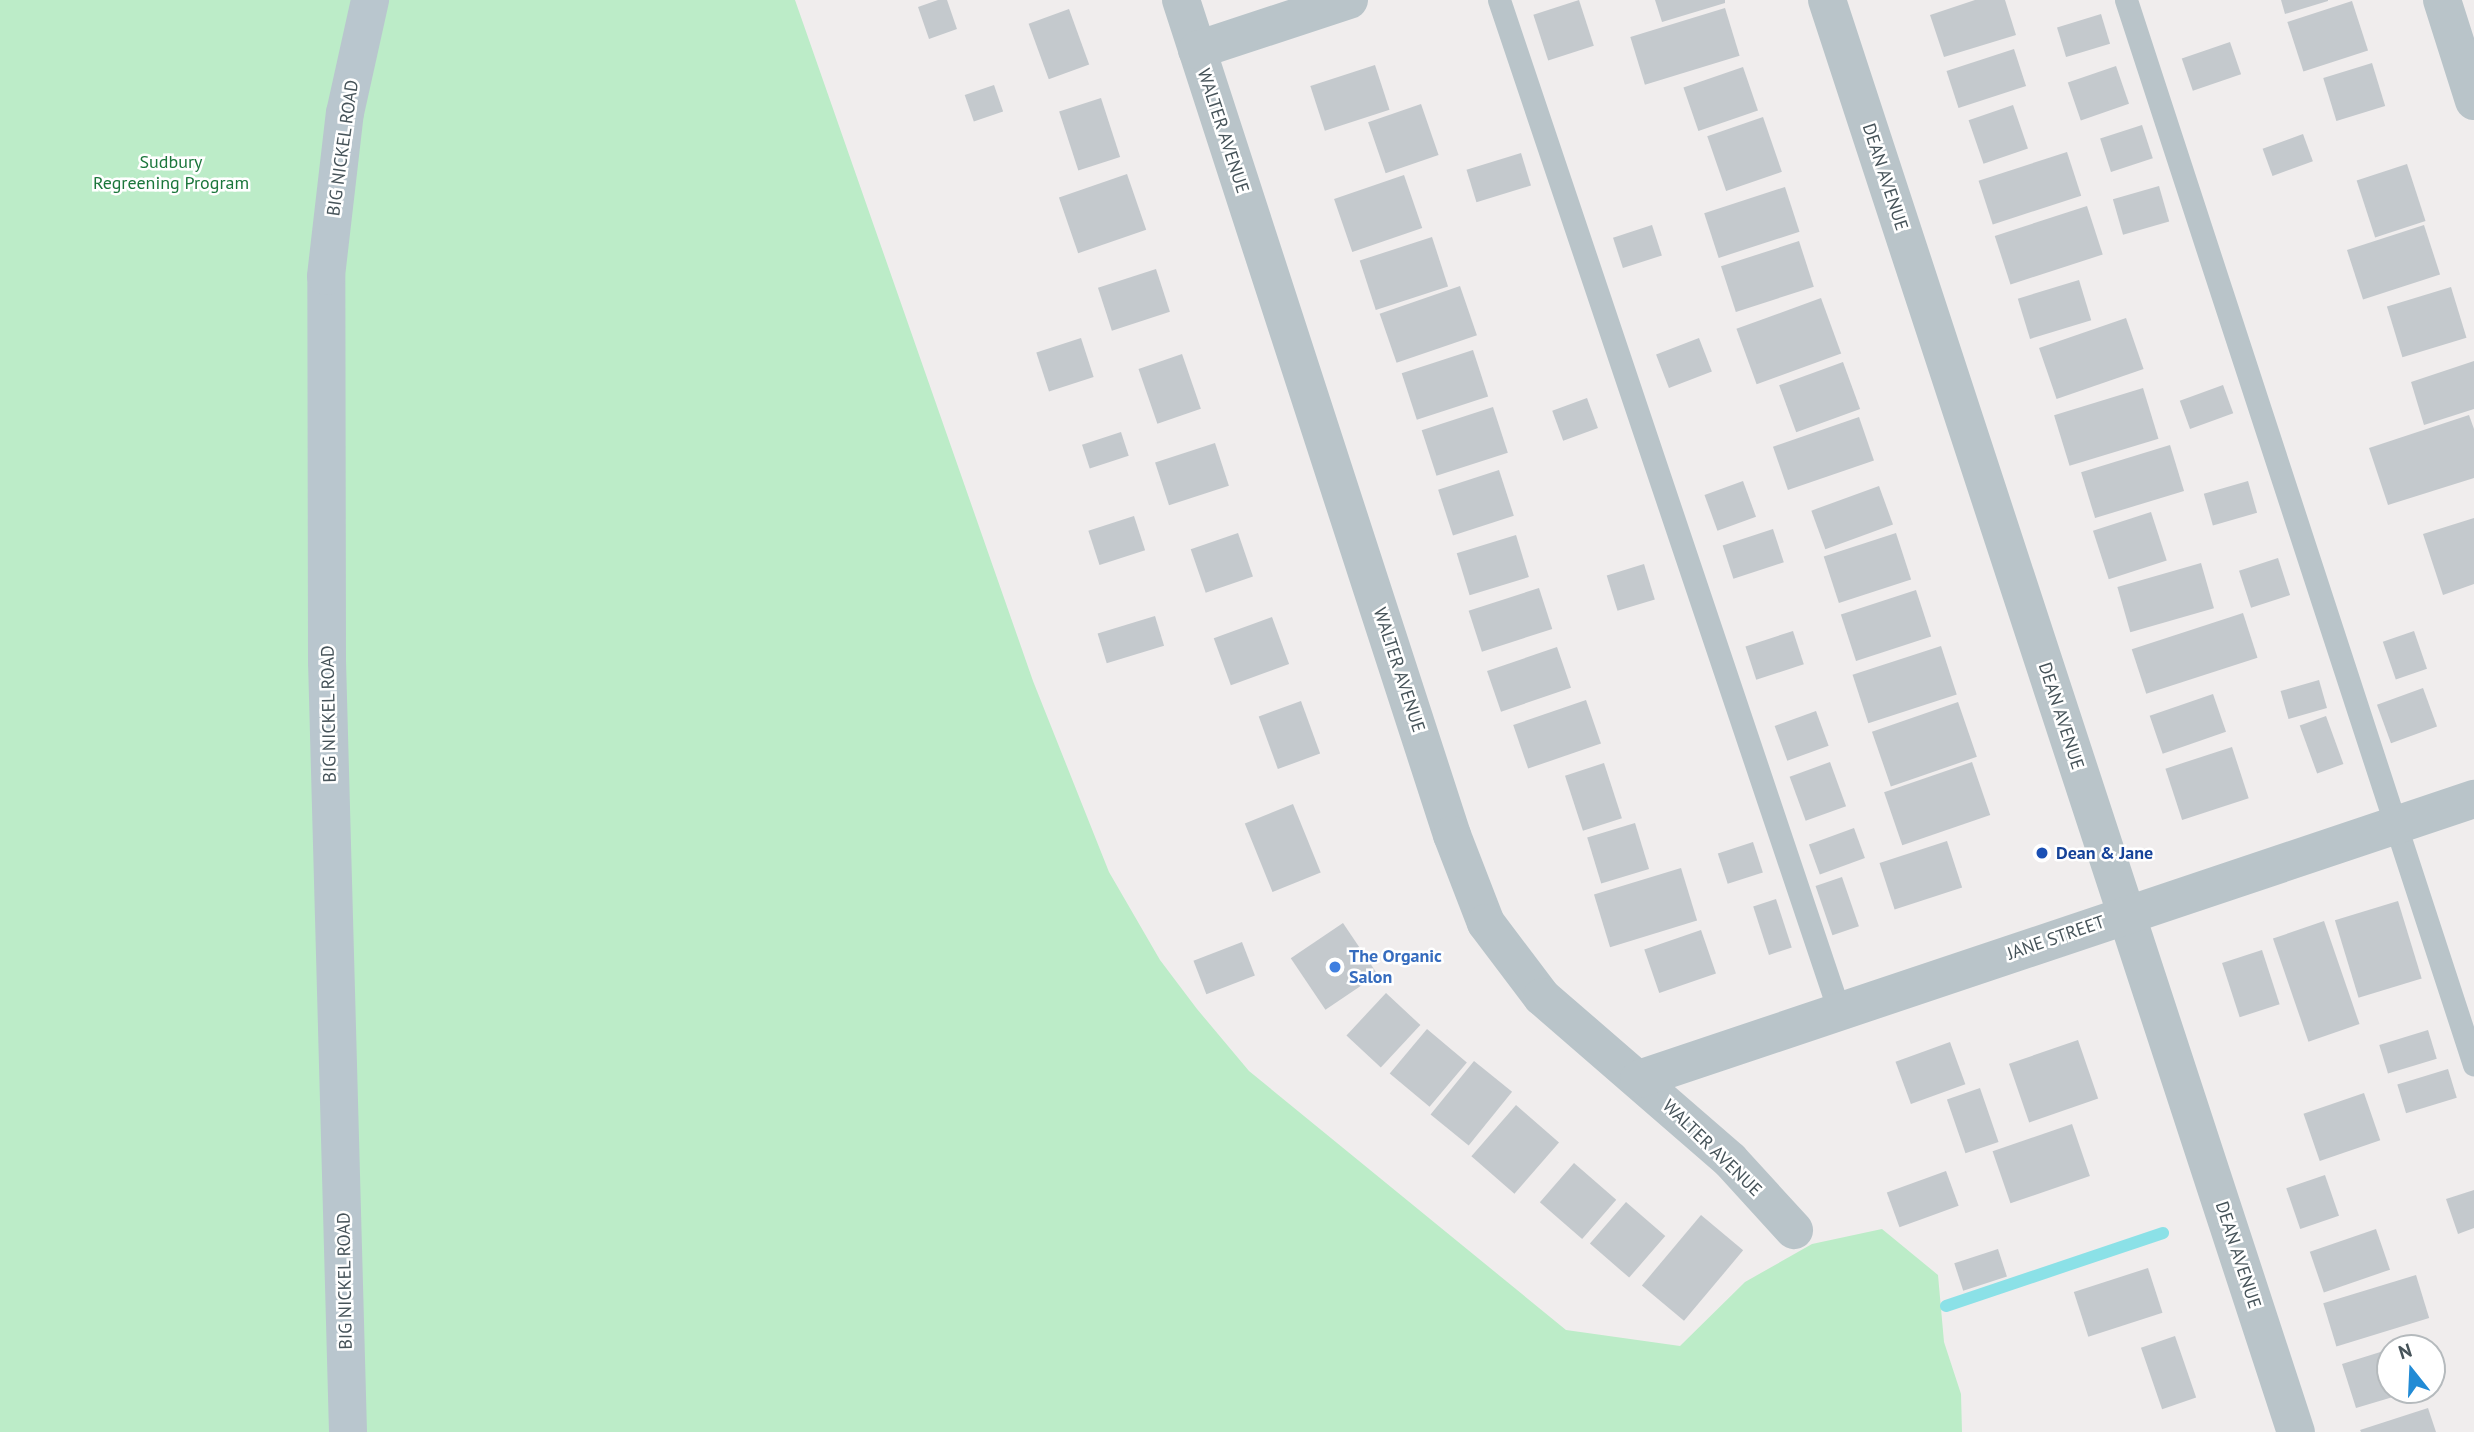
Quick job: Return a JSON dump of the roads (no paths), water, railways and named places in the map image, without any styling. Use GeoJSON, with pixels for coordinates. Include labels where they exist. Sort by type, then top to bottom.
{"type":"FeatureCollection","features":[{"type":"Feature","properties":{"kind":"main road","name":"BIG NICKEL ROAD"},"geometry":{"type":"LineString","coordinates":[[348,1432],[327,662],[326,276],[345,113],[370,0]]}},
{"type":"Feature","properties":{"kind":"street","name":"WALTER AVENUE"},"geometry":{"type":"LineString","coordinates":[[1181,0],[1452,835],[1486,923],[1542,997],[1730,1160],[1794,1230]]}},
{"type":"Feature","properties":{"kind":"street"},"geometry":{"type":"LineString","coordinates":[[1197,50],[1349,0]]}},
{"type":"Feature","properties":{"kind":"street","name":"DEAN AVENUE"},"geometry":{"type":"LineString","coordinates":[[1826,0],[2296,1432]]}},
{"type":"Feature","properties":{"kind":"street"},"geometry":{"type":"LineString","coordinates":[[2442,0],[2474,101]]}},
{"type":"Feature","properties":{"kind":"street","name":"JANE STREET"},"geometry":{"type":"LineString","coordinates":[[1639,1079],[2125,913],[2474,799]]}},
{"type":"Feature","properties":{"kind":"lane"},"geometry":{"type":"LineString","coordinates":[[1499,0],[1839,1011]]}},
{"type":"Feature","properties":{"kind":"lane"},"geometry":{"type":"LineString","coordinates":[[2126,0],[2474,1065]]}},
{"type":"Feature","properties":{"kind":"waterway"},"geometry":{"type":"LineString","coordinates":[[1946,1306],[2163,1233]]}},
{"type":"Feature","properties":{"kind":"place","name":"Dean & Jane"},"geometry":{"type":"Point","coordinates":[2042,853]}},
{"type":"Feature","properties":{"kind":"place","name":"The Organic Salon"},"geometry":{"type":"Point","coordinates":[1335,967]}},
{"type":"Feature","properties":{"kind":"park label","name":"Sudbury Regreening Program"},"geometry":{"type":"Point","coordinates":[171,173]}}]}
